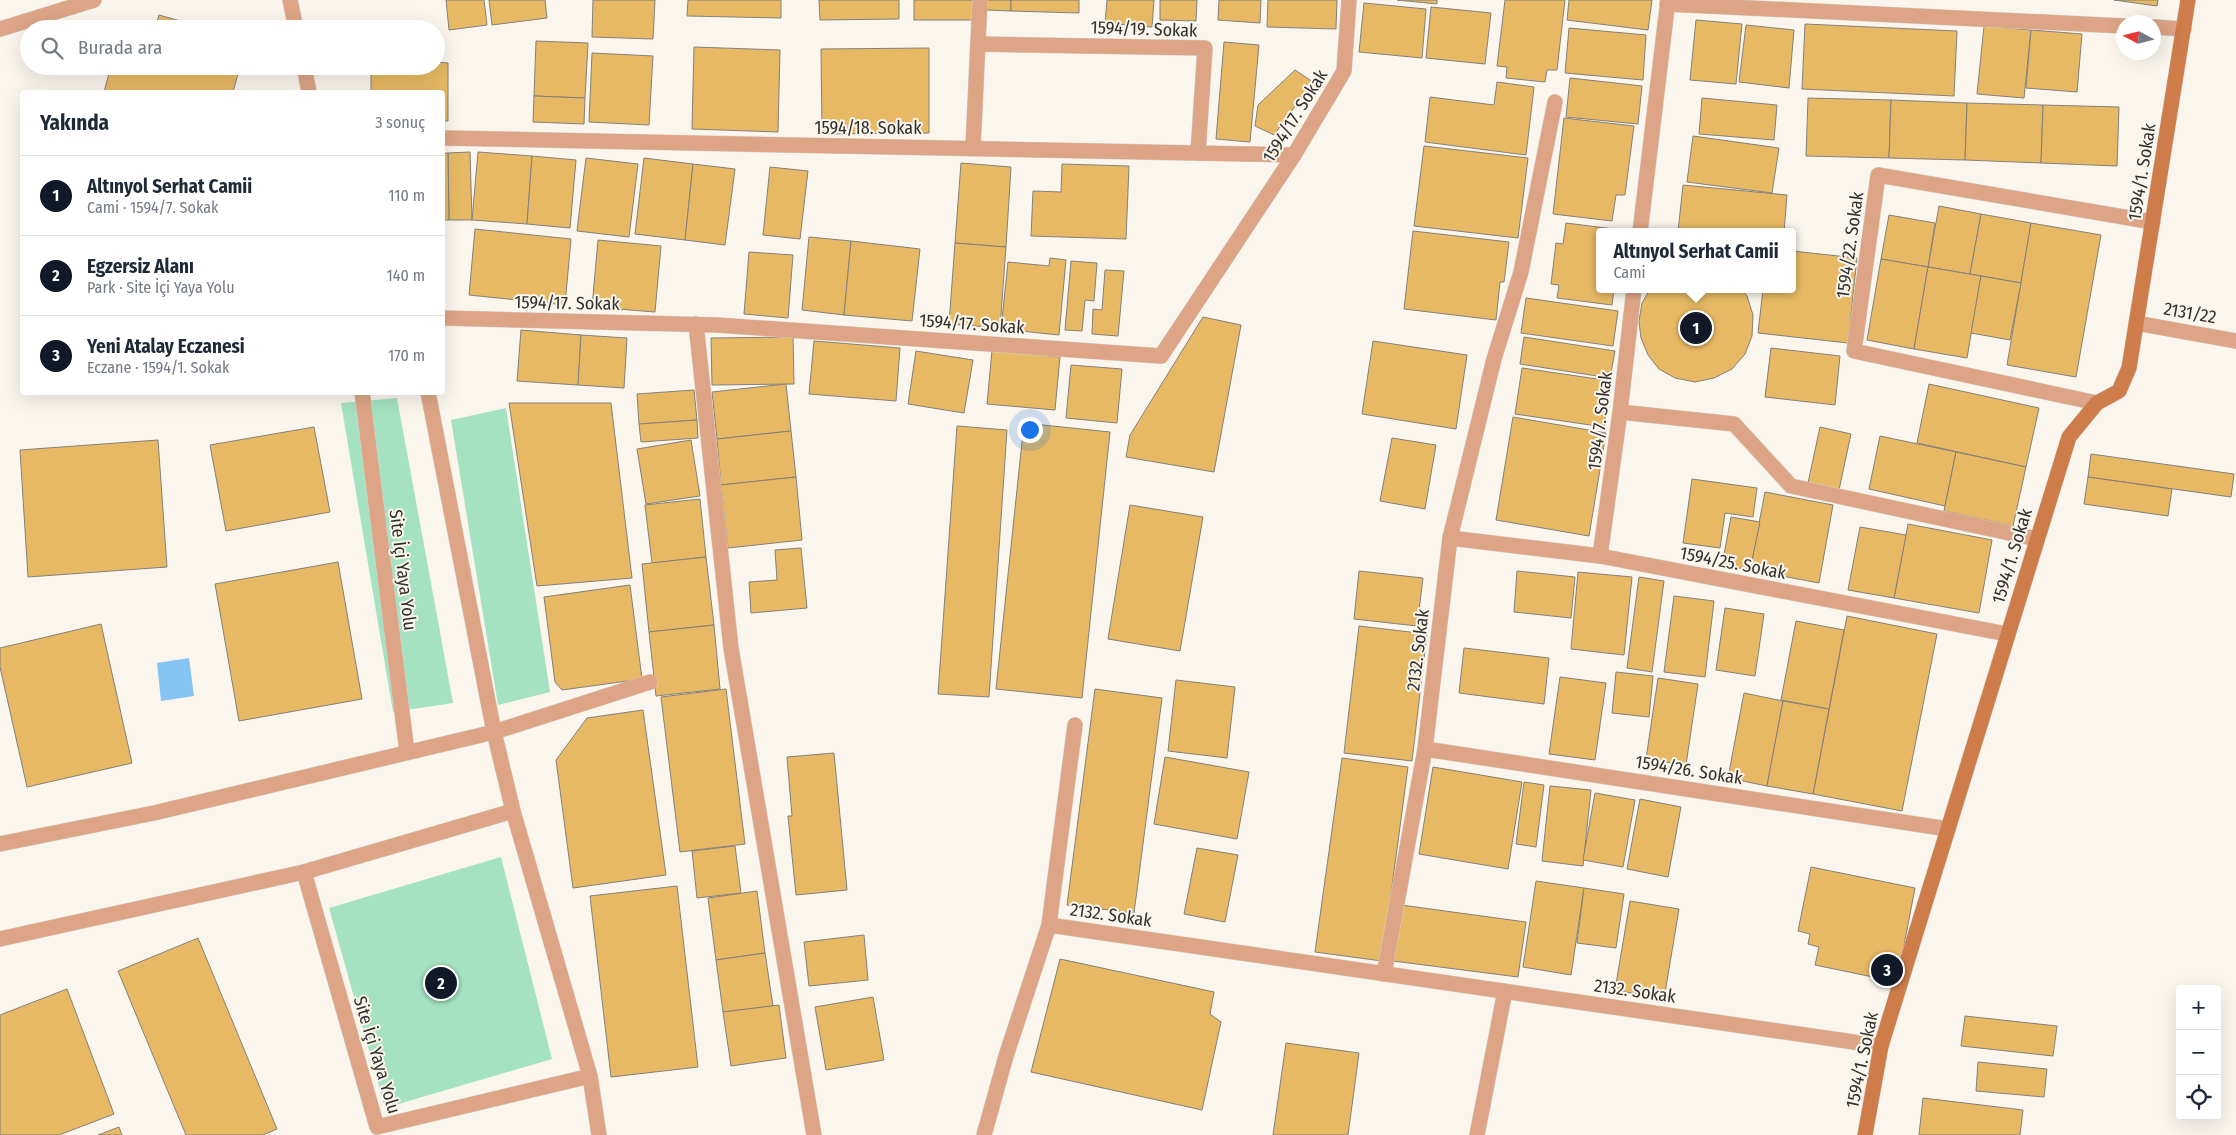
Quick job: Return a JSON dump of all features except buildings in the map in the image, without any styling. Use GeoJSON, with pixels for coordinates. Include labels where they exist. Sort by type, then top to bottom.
{"type":"FeatureCollection","features":[{"type":"Feature","properties":{"kind":"street"},"geometry":{"type":"LineString","coordinates":[[29,20],[94,0]]}},
{"type":"Feature","properties":{"kind":"street"},"geometry":{"type":"LineString","coordinates":[[290,0],[294,20]]}},
{"type":"Feature","properties":{"kind":"street"},"geometry":{"type":"LineString","coordinates":[[973,147],[980,0]]}},
{"type":"Feature","properties":{"kind":"street","name":"1594/17. Sokak"},"geometry":{"type":"LineString","coordinates":[[445,318],[696,324],[1161,356],[1294,155],[1344,71],[1349,0]]}},
{"type":"Feature","properties":{"kind":"street","name":"1594/1. Sokak"},"geometry":{"type":"LineString","coordinates":[[1865,1135],[1881,1046],[2069,437],[2098,403],[2119,391],[2129,368],[2188,0]]}},
{"type":"Feature","properties":{"kind":"street"},"geometry":{"type":"LineString","coordinates":[[1640,228],[1667,2],[2116,26]]}},
{"type":"Feature","properties":{"kind":"street"},"geometry":{"type":"LineString","coordinates":[[0,29],[20,23]]}},
{"type":"Feature","properties":{"kind":"street"},"geometry":{"type":"LineString","coordinates":[[2161,28],[2184,29]]}},
{"type":"Feature","properties":{"kind":"street","name":"1594/19. Sokak"},"geometry":{"type":"LineString","coordinates":[[978,44],[1205,48],[1198,153]]}},
{"type":"Feature","properties":{"kind":"street"},"geometry":{"type":"LineString","coordinates":[[306,75],[309,90]]}},
{"type":"Feature","properties":{"kind":"street","name":"2132. Sokak"},"geometry":{"type":"LineString","coordinates":[[1384,974],[1425,749],[1450,538],[1494,359],[1520,272],[1555,102]]}},
{"type":"Feature","properties":{"kind":"street","name":"1594/18. Sokak"},"geometry":{"type":"LineString","coordinates":[[445,138],[774,147],[973,147],[1294,155]]}},
{"type":"Feature","properties":{"kind":"street","name":"1594/22. Sokak"},"geometry":{"type":"LineString","coordinates":[[2098,403],[1854,351],[1878,175],[2153,222]]}},
{"type":"Feature","properties":{"kind":"street","name":"1594/7. Sokak"},"geometry":{"type":"LineString","coordinates":[[1600,556],[1620,412],[1634,293]]}},
{"type":"Feature","properties":{"kind":"street","name":"2131/22"},"geometry":{"type":"LineString","coordinates":[[2136,323],[2236,341]]}},
{"type":"Feature","properties":{"kind":"street"},"geometry":{"type":"LineString","coordinates":[[696,324],[731,648],[814,1135]]}},
{"type":"Feature","properties":{"kind":"street","name":"Site İçi Yaya Yolu"},"geometry":{"type":"LineString","coordinates":[[362,395],[406,752]]}},
{"type":"Feature","properties":{"kind":"street"},"geometry":{"type":"LineString","coordinates":[[429,395],[494,732],[513,811],[590,1076],[598,1135]]}},
{"type":"Feature","properties":{"kind":"street"},"geometry":{"type":"LineString","coordinates":[[1620,412],[1734,424],[1791,486],[2037,539]]}},
{"type":"Feature","properties":{"kind":"street","name":"1594/25. Sokak"},"geometry":{"type":"LineString","coordinates":[[1450,538],[1600,556],[2007,634]]}},
{"type":"Feature","properties":{"kind":"street"},"geometry":{"type":"LineString","coordinates":[[0,844],[154,813],[494,732],[650,682]]}},
{"type":"Feature","properties":{"kind":"street"},"geometry":{"type":"LineString","coordinates":[[1049,925],[1074,725]]}},
{"type":"Feature","properties":{"kind":"street","name":"1594/26. Sokak"},"geometry":{"type":"LineString","coordinates":[[1425,749],[1948,829]]}},
{"type":"Feature","properties":{"kind":"street"},"geometry":{"type":"LineString","coordinates":[[0,939],[304,872],[513,811]]}},
{"type":"Feature","properties":{"kind":"street","name":"Site İçi Yaya Yolu"},"geometry":{"type":"LineString","coordinates":[[304,872],[377,1127],[590,1076]]}},
{"type":"Feature","properties":{"kind":"street","name":"2132. Sokak"},"geometry":{"type":"LineString","coordinates":[[984,1135],[1006,1056],[1049,925],[1881,1046]]}},
{"type":"Feature","properties":{"kind":"street"},"geometry":{"type":"LineString","coordinates":[[1477,1135],[1505,991]]}},
{"type":"Feature","properties":{"kind":"green space"},"geometry":{"type":"Polygon","coordinates":[[[397,398],[453,703],[393,712],[341,403],[397,398]]]}},
{"type":"Feature","properties":{"kind":"green space"},"geometry":{"type":"Polygon","coordinates":[[[506,408],[550,692],[498,705],[451,420],[506,408]]]}},
{"type":"Feature","properties":{"kind":"green space"},"geometry":{"type":"Polygon","coordinates":[[[501,857],[552,1059],[385,1108],[329,908],[501,857]]]}},
{"type":"Feature","properties":{"kind":"water"},"geometry":{"type":"Polygon","coordinates":[[[189,658],[194,696],[161,701],[157,663],[189,658]]]}},
{"type":"Feature","properties":{"kind":"place","name":"Altınyol Serhat Camii"},"geometry":{"type":"Point","coordinates":[1696,328]}},
{"type":"Feature","properties":{"kind":"place","name":"Yeni Atalay Eczanesi"},"geometry":{"type":"Point","coordinates":[1887,970]}},
{"type":"Feature","properties":{"kind":"place","name":"Egzersiz Alanı"},"geometry":{"type":"Point","coordinates":[441,983]}}]}
